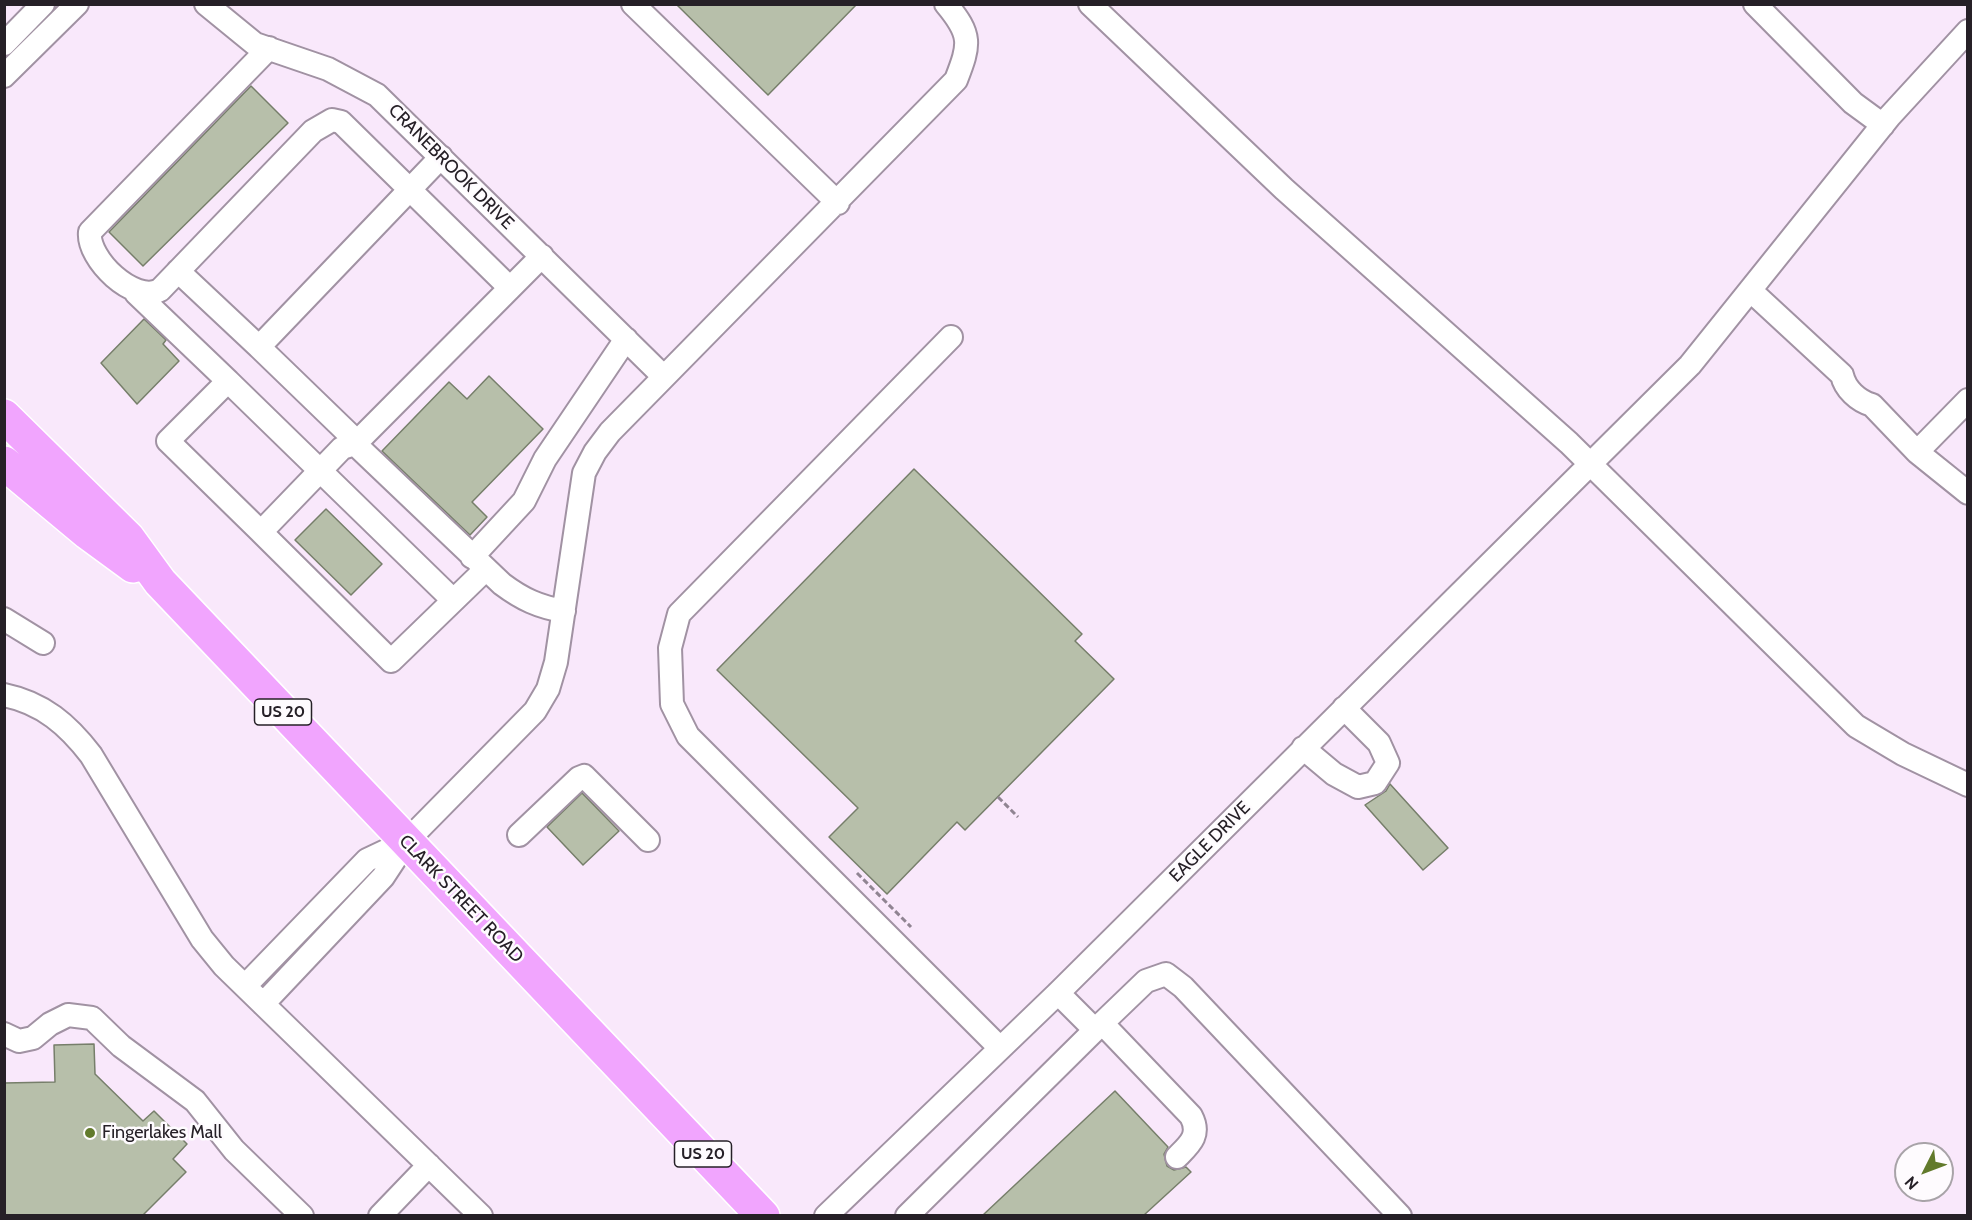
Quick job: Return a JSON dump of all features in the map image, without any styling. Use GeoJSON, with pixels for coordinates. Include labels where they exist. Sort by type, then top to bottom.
{"type":"FeatureCollection","features":[{"type":"Feature","properties":{"kind":"highway","name":"CLARK STREET ROAD"},"geometry":{"type":"LineString","coordinates":[[4,416],[128,538],[160,582],[762,1215]]}},
{"type":"Feature","properties":{"kind":"highway","name":"CLARK STREET ROAD"},"geometry":{"type":"LineString","coordinates":[[4,463],[115,554],[160,582]]}},
{"type":"Feature","properties":{"kind":"street"},"geometry":{"type":"LineString","coordinates":[[4,44],[43,4]]}},
{"type":"Feature","properties":{"kind":"street"},"geometry":{"type":"LineString","coordinates":[[4,76],[77,4]]}},
{"type":"Feature","properties":{"kind":"street"},"geometry":{"type":"LineString","coordinates":[[633,4],[838,203]]}},
{"type":"Feature","properties":{"kind":"street"},"geometry":{"type":"LineString","coordinates":[[263,1004],[383,878],[406,842],[535,711],[548,689],[556,662],[584,473],[595,452],[610,432],[838,203],[956,80],[968,49],[961,22],[946,4]]}},
{"type":"Feature","properties":{"kind":"street"},"geometry":{"type":"LineString","coordinates":[[1090,4],[1284,189],[1510,388],[1856,726],[1903,754],[1968,785]]}},
{"type":"Feature","properties":{"kind":"street"},"geometry":{"type":"LineString","coordinates":[[1755,4],[1853,103],[1883,125]]}},
{"type":"Feature","properties":{"kind":"street","name":"CRANEBROOK DRIVE"},"geometry":{"type":"LineString","coordinates":[[210,6],[255,44],[328,69],[366,87],[441,157],[664,377]]}},
{"type":"Feature","properties":{"kind":"street","name":"EAGLE DRIVE"},"geometry":{"type":"LineString","coordinates":[[826,1215],[1058,993],[1303,748],[1591,466],[1690,364],[1883,125],[1968,31]]}},
{"type":"Feature","properties":{"kind":"street"},"geometry":{"type":"LineString","coordinates":[[269,48],[90,232],[88,243],[93,253],[453,600]]}},
{"type":"Feature","properties":{"kind":"street"},"geometry":{"type":"LineString","coordinates":[[136,293],[150,295],[160,290],[322,124],[332,120],[341,122],[510,288]]}},
{"type":"Feature","properties":{"kind":"street"},"geometry":{"type":"LineString","coordinates":[[259,346],[441,157]]}},
{"type":"Feature","properties":{"kind":"street"},"geometry":{"type":"LineString","coordinates":[[261,532],[342,448],[355,444],[542,256]]}},
{"type":"Feature","properties":{"kind":"street"},"geometry":{"type":"LineString","coordinates":[[178,271],[259,346],[349,434],[355,444],[479,563],[520,598],[540,607],[564,611]]}},
{"type":"Feature","properties":{"kind":"street"},"geometry":{"type":"LineString","coordinates":[[1750,290],[1842,375],[1851,375],[1870,394],[1872,405],[1917,452],[1968,494]]}},
{"type":"Feature","properties":{"kind":"street"},"geometry":{"type":"LineString","coordinates":[[951,337],[679,614],[670,648],[672,704],[688,736],[999,1047]]}},
{"type":"Feature","properties":{"kind":"street"},"geometry":{"type":"LineString","coordinates":[[228,381],[168,441],[391,661],[453,600],[524,501],[544,459],[626,339]]}},
{"type":"Feature","properties":{"kind":"street"},"geometry":{"type":"LineString","coordinates":[[1917,452],[1968,399]]}},
{"type":"Feature","properties":{"kind":"street"},"geometry":{"type":"LineString","coordinates":[[4,619],[43,643]]}},
{"type":"Feature","properties":{"kind":"street"},"geometry":{"type":"LineString","coordinates":[[4,695],[30,702],[54,716],[72,731],[91,755],[202,939],[224,966],[481,1215]]}},
{"type":"Feature","properties":{"kind":"street"},"geometry":{"type":"LineString","coordinates":[[1303,748],[1334,774],[1358,787],[1375,783],[1388,763],[1379,743],[1344,708]]}},
{"type":"Feature","properties":{"kind":"street"},"geometry":{"type":"LineString","coordinates":[[519,835],[579,778],[584,776],[648,840]]}},
{"type":"Feature","properties":{"kind":"street"},"geometry":{"type":"LineString","coordinates":[[245,986],[367,860],[406,842]]}},
{"type":"Feature","properties":{"kind":"street"},"geometry":{"type":"LineString","coordinates":[[907,1215],[1146,981],[1166,974],[1183,987],[1400,1215]]}},
{"type":"Feature","properties":{"kind":"street"},"geometry":{"type":"LineString","coordinates":[[1058,993],[1099,1027],[1191,1116],[1196,1125],[1196,1135],[1177,1157]]}},
{"type":"Feature","properties":{"kind":"street"},"geometry":{"type":"LineString","coordinates":[[4,1035],[19,1041],[33,1038],[50,1024],[68,1015],[92,1018],[121,1046],[195,1101],[234,1150],[302,1215]]}},
{"type":"Feature","properties":{"kind":"street"},"geometry":{"type":"LineString","coordinates":[[380,1215],[429,1165]]}},
{"type":"Feature","properties":{"kind":"path"},"geometry":{"type":"LineString","coordinates":[[998,797],[1018,817]]}},
{"type":"Feature","properties":{"kind":"path"},"geometry":{"type":"LineString","coordinates":[[857,873],[911,927]]}},
{"type":"Feature","properties":{"kind":"building"},"geometry":{"type":"Polygon","coordinates":[[[676,4],[857,4],[768,95],[676,4]]]}},
{"type":"Feature","properties":{"kind":"building"},"geometry":{"type":"Polygon","coordinates":[[[251,86],[288,123],[143,266],[109,232],[251,86]]]}},
{"type":"Feature","properties":{"kind":"building"},"geometry":{"type":"Polygon","coordinates":[[[144,319],[166,340],[163,344],[179,361],[137,404],[101,363],[144,319]]]}},
{"type":"Feature","properties":{"kind":"building"},"geometry":{"type":"Polygon","coordinates":[[[489,376],[543,429],[472,502],[487,517],[470,535],[382,451],[449,382],[467,399],[489,376]]]}},
{"type":"Feature","properties":{"kind":"building"},"geometry":{"type":"Polygon","coordinates":[[[914,469],[1082,634],[1075,641],[1114,679],[965,830],[957,822],[887,894],[829,837],[858,808],[717,670],[914,469]]]}},
{"type":"Feature","properties":{"kind":"building"},"geometry":{"type":"Polygon","coordinates":[[[326,509],[382,564],[351,595],[295,540],[326,509]]]}},
{"type":"Feature","properties":{"kind":"building"},"geometry":{"type":"Polygon","coordinates":[[[1390,784],[1448,848],[1423,870],[1365,805],[1386,791],[1390,784]]]}},
{"type":"Feature","properties":{"kind":"building"},"geometry":{"type":"Polygon","coordinates":[[[582,793],[619,831],[583,865],[547,827],[582,793]]]}},
{"type":"Feature","properties":{"kind":"building","name":"Fingerlakes Mall"},"geometry":{"type":"Polygon","coordinates":[[[94,1044],[95,1074],[143,1121],[154,1111],[187,1144],[173,1159],[186,1172],[143,1215],[4,1215],[4,1083],[55,1082],[54,1045],[94,1044]]]}},
{"type":"Feature","properties":{"kind":"building"},"geometry":{"type":"Polygon","coordinates":[[[1115,1091],[1168,1147],[1164,1154],[1167,1166],[1174,1170],[1186,1167],[1191,1172],[1144,1215],[983,1215],[1115,1091]]]}},
{"type":"Feature","properties":{"kind":"place","name":"Fingerlakes Mall"},"geometry":{"type":"Point","coordinates":[90,1133]}}]}
